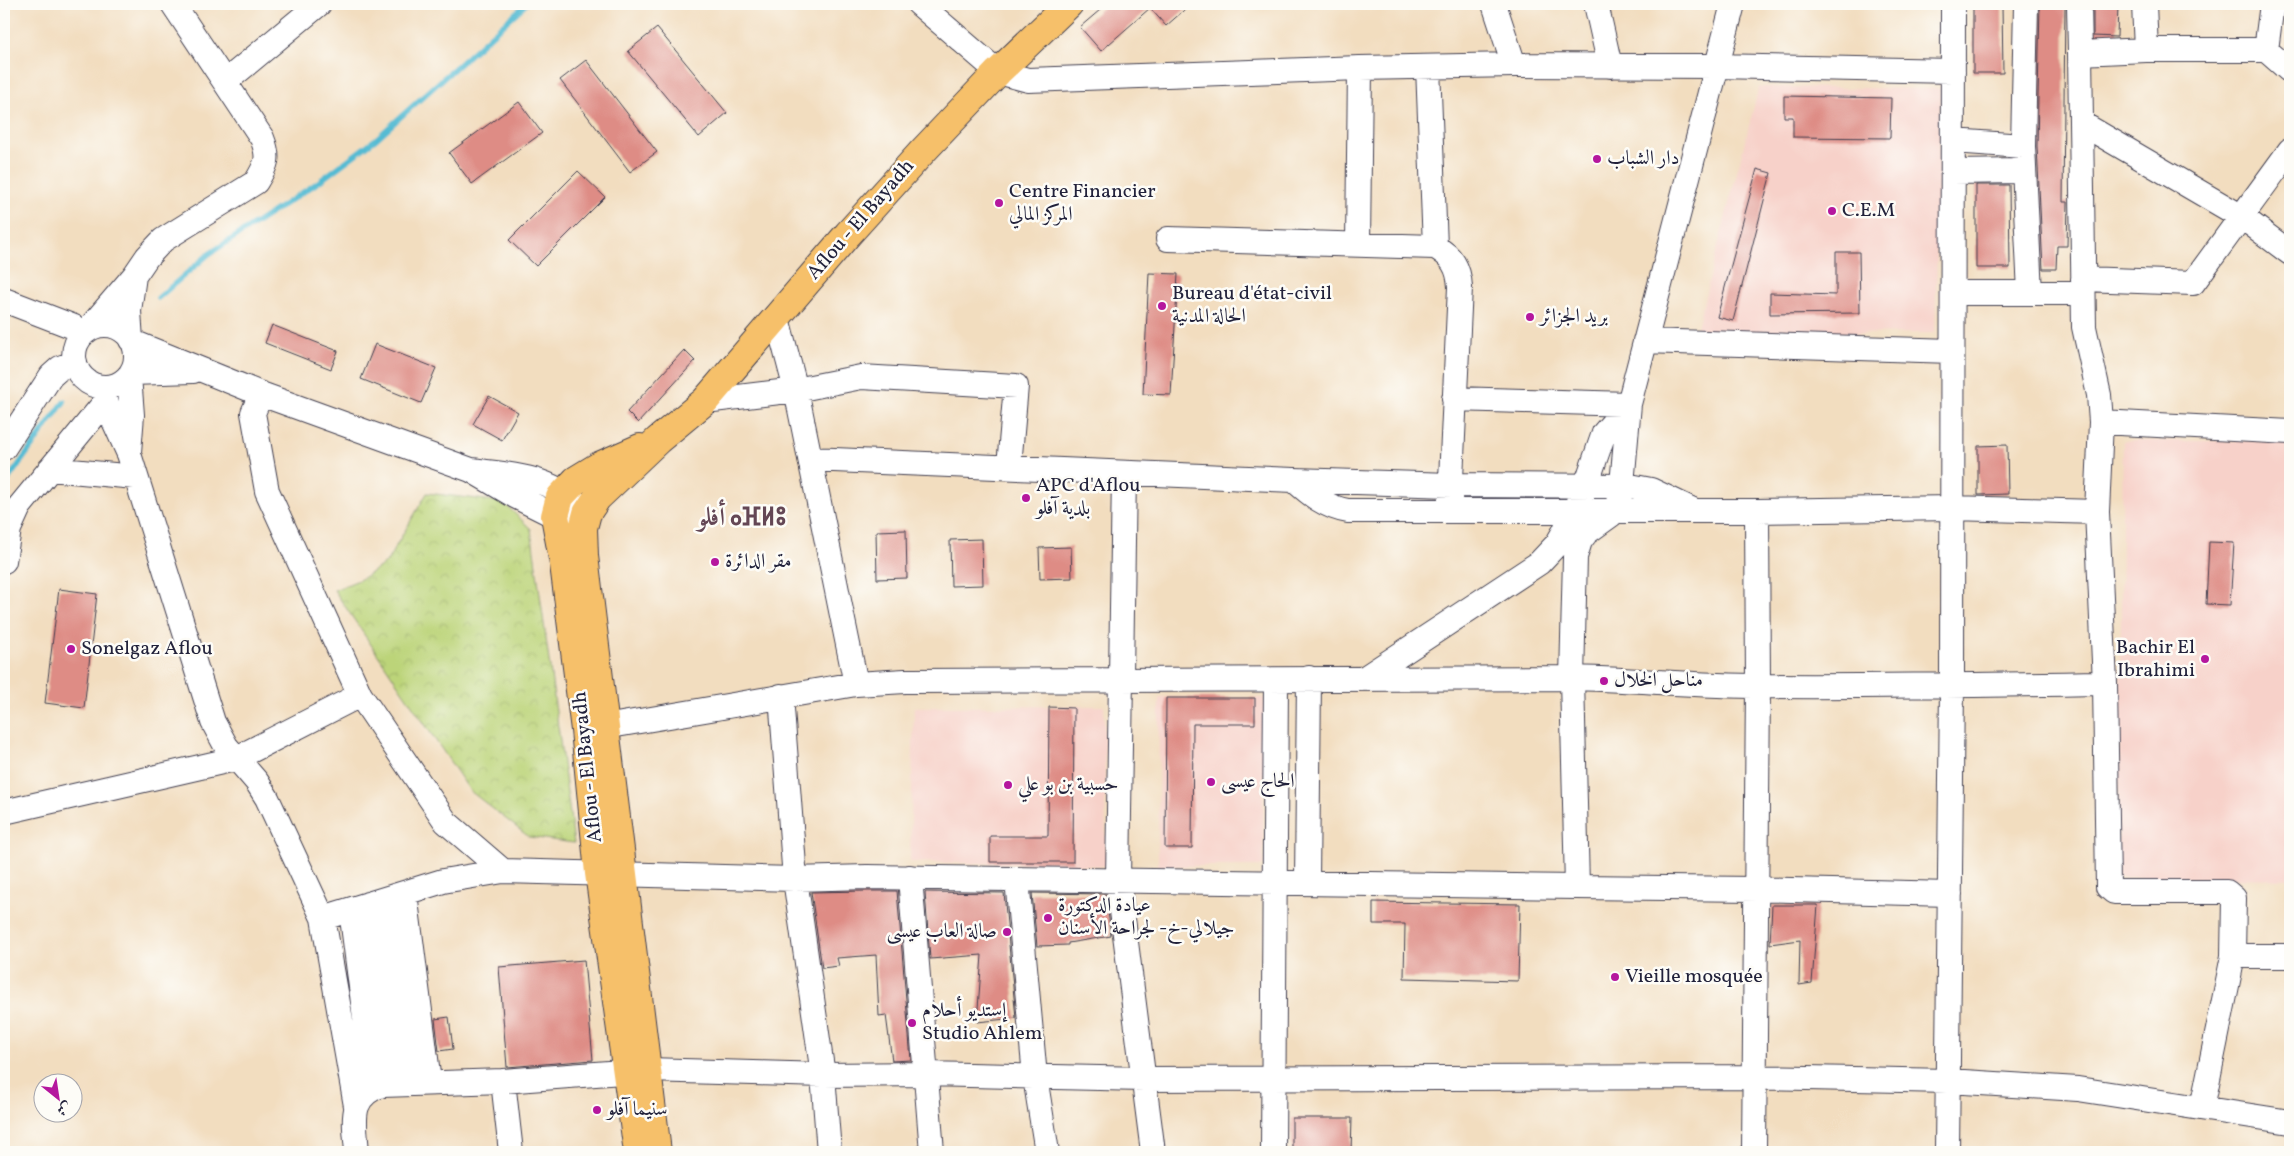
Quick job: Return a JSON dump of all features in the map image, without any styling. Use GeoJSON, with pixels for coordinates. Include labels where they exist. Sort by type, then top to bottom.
{"type":"FeatureCollection","features":[{"type":"Feature","properties":{"kind":"main road","name":"Aflou - El Bayadh"},"geometry":{"type":"LineString","coordinates":[[657,1152],[638,1071],[610,874],[595,728],[582,543],[587,513],[597,498],[658,440],[704,401],[848,234],[922,152],[998,72],[1070,4]]}},
{"type":"Feature","properties":{"kind":"main road","name":"Aflou - El Bayadh"},"geometry":{"type":"LineString","coordinates":[[595,728],[564,564],[559,504],[587,472],[658,440]]}},
{"type":"Feature","properties":{"kind":"main road","name":"Aflou - El Bayadh"},"geometry":{"type":"LineString","coordinates":[[638,1071],[638,1152]]}},
{"type":"Feature","properties":{"kind":"street"},"geometry":{"type":"LineString","coordinates":[[173,4],[262,138],[268,153],[265,167],[256,182],[244,192],[163,240],[85,332],[76,347],[75,362],[82,376],[104,394],[128,454],[205,702],[217,730],[235,759],[252,775],[267,798],[323,918],[356,1106]]}},
{"type":"Feature","properties":{"kind":"street"},"geometry":{"type":"LineString","coordinates":[[225,82],[319,4]]}},
{"type":"Feature","properties":{"kind":"street"},"geometry":{"type":"LineString","coordinates":[[919,4],[998,72],[1017,78],[1038,80],[1360,68],[1514,65],[1716,66],[1953,71]]}},
{"type":"Feature","properties":{"kind":"street"},"geometry":{"type":"LineString","coordinates":[[1494,4],[1514,65]]}},
{"type":"Feature","properties":{"kind":"street"},"geometry":{"type":"LineString","coordinates":[[1596,4],[1610,66]]}},
{"type":"Feature","properties":{"kind":"street"},"geometry":{"type":"LineString","coordinates":[[1947,1152],[1952,686],[1953,4]]}},
{"type":"Feature","properties":{"kind":"street"},"geometry":{"type":"LineString","coordinates":[[2026,4],[2023,146],[2030,293]]}},
{"type":"Feature","properties":{"kind":"street"},"geometry":{"type":"LineString","coordinates":[[2079,4],[2084,327],[2099,395],[2101,422],[2097,512],[2105,683],[2108,887],[2114,892],[2228,892],[2234,898],[2233,956],[2202,1108]]}},
{"type":"Feature","properties":{"kind":"street"},"geometry":{"type":"LineString","coordinates":[[2144,4],[2146,50]]}},
{"type":"Feature","properties":{"kind":"street"},"geometry":{"type":"LineString","coordinates":[[2266,50],[2272,4]]}},
{"type":"Feature","properties":{"kind":"street"},"geometry":{"type":"LineString","coordinates":[[1577,887],[1572,678],[1576,549],[1586,533],[1614,511],[1622,485],[1628,404],[1731,6]]}},
{"type":"Feature","properties":{"kind":"street"},"geometry":{"type":"LineString","coordinates":[[2080,53],[2146,50],[2266,50],[2290,71]]}},
{"type":"Feature","properties":{"kind":"street"},"geometry":{"type":"LineString","coordinates":[[1428,67],[1434,247]]}},
{"type":"Feature","properties":{"kind":"street"},"geometry":{"type":"LineString","coordinates":[[1358,244],[1360,68]]}},
{"type":"Feature","properties":{"kind":"street"},"geometry":{"type":"LineString","coordinates":[[2081,123],[2242,217],[2290,253]]}},
{"type":"Feature","properties":{"kind":"street"},"geometry":{"type":"LineString","coordinates":[[1953,142],[2023,146]]}},
{"type":"Feature","properties":{"kind":"street"},"geometry":{"type":"LineString","coordinates":[[1953,293],[2030,293],[2083,286],[2193,283],[2290,150]]}},
{"type":"Feature","properties":{"kind":"street"},"geometry":{"type":"LineString","coordinates":[[1953,172],[2024,171]]}},
{"type":"Feature","properties":{"kind":"street"},"geometry":{"type":"LineString","coordinates":[[1168,239],[1434,247],[1451,258],[1460,277],[1449,512]]}},
{"type":"Feature","properties":{"kind":"street"},"geometry":{"type":"LineString","coordinates":[[128,454],[132,415],[130,375],[136,358],[129,311],[134,276]]}},
{"type":"Feature","properties":{"kind":"street"},"geometry":{"type":"LineString","coordinates":[[4,300],[85,332]]}},
{"type":"Feature","properties":{"kind":"street"},"geometry":{"type":"LineString","coordinates":[[777,318],[796,390],[856,684]]}},
{"type":"Feature","properties":{"kind":"street"},"geometry":{"type":"LineString","coordinates":[[85,332],[96,326],[116,327],[125,332],[132,341],[200,371],[261,394],[471,470],[530,479],[559,504],[587,513]]}},
{"type":"Feature","properties":{"kind":"street"},"geometry":{"type":"LineString","coordinates":[[1645,341],[1952,352]]}},
{"type":"Feature","properties":{"kind":"street"},"geometry":{"type":"LineString","coordinates":[[4,448],[51,376],[60,368],[75,362]]}},
{"type":"Feature","properties":{"kind":"street"},"geometry":{"type":"LineString","coordinates":[[4,561],[9,529],[19,507],[50,469],[104,394],[130,375],[200,371]]}},
{"type":"Feature","properties":{"kind":"street"},"geometry":{"type":"LineString","coordinates":[[704,401],[796,390],[862,376],[1016,386],[1009,466]]}},
{"type":"Feature","properties":{"kind":"street"},"geometry":{"type":"LineString","coordinates":[[261,394],[253,413],[267,492],[360,695],[446,822],[503,871]]}},
{"type":"Feature","properties":{"kind":"street"},"geometry":{"type":"LineString","coordinates":[[1454,399],[1628,404]]}},
{"type":"Feature","properties":{"kind":"street"},"geometry":{"type":"LineString","coordinates":[[1366,677],[1538,563],[1557,544],[1586,485],[1604,432],[1628,404]]}},
{"type":"Feature","properties":{"kind":"street"},"geometry":{"type":"LineString","coordinates":[[2101,422],[2290,432]]}},
{"type":"Feature","properties":{"kind":"street"},"geometry":{"type":"LineString","coordinates":[[810,459],[1009,466],[1294,480],[1451,485],[1622,485],[1644,488],[1693,510]]}},
{"type":"Feature","properties":{"kind":"street"},"geometry":{"type":"LineString","coordinates":[[50,469],[135,477]]}},
{"type":"Feature","properties":{"kind":"street"},"geometry":{"type":"LineString","coordinates":[[1124,473],[1118,880],[1153,1152]]}},
{"type":"Feature","properties":{"kind":"street"},"geometry":{"type":"LineString","coordinates":[[1294,480],[1317,500],[1340,510],[1573,512],[1952,508],[2097,512]]}},
{"type":"Feature","properties":{"kind":"street"},"geometry":{"type":"LineString","coordinates":[[1754,1152],[1758,686],[1757,511]]}},
{"type":"Feature","properties":{"kind":"street"},"geometry":{"type":"LineString","coordinates":[[1421,640],[1423,658],[1431,680]]}},
{"type":"Feature","properties":{"kind":"street"},"geometry":{"type":"LineString","coordinates":[[595,728],[856,684],[905,681],[1276,680],[1366,677],[1431,680],[1572,678],[1758,686],[1952,686],[2105,683]]}},
{"type":"Feature","properties":{"kind":"street"},"geometry":{"type":"LineString","coordinates":[[1307,883],[1309,678]]}},
{"type":"Feature","properties":{"kind":"street"},"geometry":{"type":"LineString","coordinates":[[1273,1152],[1276,680]]}},
{"type":"Feature","properties":{"kind":"street"},"geometry":{"type":"LineString","coordinates":[[4,812],[235,759],[360,695]]}},
{"type":"Feature","properties":{"kind":"street"},"geometry":{"type":"LineString","coordinates":[[781,696],[795,879],[823,1075],[828,1152]]}},
{"type":"Feature","properties":{"kind":"street"},"geometry":{"type":"LineString","coordinates":[[323,918],[463,876],[503,871],[795,879],[910,878],[1274,882],[1755,889],[1950,894]]}},
{"type":"Feature","properties":{"kind":"street"},"geometry":{"type":"LineString","coordinates":[[910,878],[932,1152]]}},
{"type":"Feature","properties":{"kind":"street"},"geometry":{"type":"LineString","coordinates":[[1017,879],[1035,1077],[1047,1152]]}},
{"type":"Feature","properties":{"kind":"street"},"geometry":{"type":"LineString","coordinates":[[378,901],[402,1084]]}},
{"type":"Feature","properties":{"kind":"street"},"geometry":{"type":"LineString","coordinates":[[378,901],[402,1084]]}},
{"type":"Feature","properties":{"kind":"street"},"geometry":{"type":"LineString","coordinates":[[2233,956],[2290,956]]}},
{"type":"Feature","properties":{"kind":"street"},"geometry":{"type":"LineString","coordinates":[[357,1152],[354,1113],[364,1094],[402,1084],[504,1082],[638,1071],[823,1075],[926,1074],[1144,1079],[1754,1077],[1948,1081],[2078,1089],[2290,1122]]}},
{"type":"Feature","properties":{"kind":"street"},"geometry":{"type":"LineString","coordinates":[[504,1082],[511,1152]]}},
{"type":"Feature","properties":{"kind":"shaded area","name":"C.E.M"},"geometry":{"type":"Polygon","coordinates":[[[1759,87],[1941,89],[1935,333],[1695,335],[1759,87]]]}},
{"type":"Feature","properties":{"kind":"shaded area","name":"Bachir El Ibrahimi"},"geometry":{"type":"Polygon","coordinates":[[[2123,441],[2290,441],[2290,879],[2118,877],[2123,441]]]}},
{"type":"Feature","properties":{"kind":"shaded area","name":"الحاج عيسى"},"geometry":{"type":"Polygon","coordinates":[[[1159,697],[1264,698],[1263,866],[1158,866],[1159,697]]]}},
{"type":"Feature","properties":{"kind":"shaded area","name":"حسبية بن بو علي"},"geometry":{"type":"Polygon","coordinates":[[[1104,706],[1106,866],[910,862],[914,707],[1104,706]]]}},
{"type":"Feature","properties":{"kind":"green space"},"geometry":{"type":"Polygon","coordinates":[[[427,493],[503,502],[531,529],[574,843],[529,837],[470,791],[334,590],[361,579],[386,563],[427,493]]]}},
{"type":"Feature","properties":{"kind":"building"},"geometry":{"type":"Polygon","coordinates":[[[1107,4],[1191,4],[1166,26],[1150,8],[1101,51],[1080,27],[1107,4]]]}},
{"type":"Feature","properties":{"kind":"building"},"geometry":{"type":"Polygon","coordinates":[[[2040,4],[2065,4],[2063,202],[2068,202],[2067,246],[2057,246],[2056,269],[2043,269],[2037,146],[2040,4]]]}},
{"type":"Feature","properties":{"kind":"building"},"geometry":{"type":"Polygon","coordinates":[[[2093,4],[2118,4],[2117,37],[2093,36],[2093,4]]]}},
{"type":"Feature","properties":{"kind":"building"},"geometry":{"type":"Polygon","coordinates":[[[1973,6],[2002,6],[2003,73],[1973,73],[1973,6]]]}},
{"type":"Feature","properties":{"kind":"building"},"geometry":{"type":"Polygon","coordinates":[[[657,28],[727,113],[699,137],[628,51],[657,28]]]}},
{"type":"Feature","properties":{"kind":"building"},"geometry":{"type":"Polygon","coordinates":[[[586,60],[657,152],[630,172],[560,80],[586,60]]]}},
{"type":"Feature","properties":{"kind":"building"},"geometry":{"type":"Polygon","coordinates":[[[1784,96],[1891,98],[1890,138],[1793,137],[1793,117],[1784,117],[1784,96]]]}},
{"type":"Feature","properties":{"kind":"building"},"geometry":{"type":"Polygon","coordinates":[[[519,102],[542,133],[472,184],[449,153],[519,102]]]}},
{"type":"Feature","properties":{"kind":"building"},"geometry":{"type":"Polygon","coordinates":[[[1757,169],[1771,173],[1733,321],[1717,317],[1757,169]]]}},
{"type":"Feature","properties":{"kind":"building"},"geometry":{"type":"Polygon","coordinates":[[[578,171],[605,197],[536,266],[509,240],[578,171]]]}},
{"type":"Feature","properties":{"kind":"building"},"geometry":{"type":"Polygon","coordinates":[[[1976,185],[2009,185],[2010,268],[1976,268],[1976,185]]]}},
{"type":"Feature","properties":{"kind":"building"},"geometry":{"type":"Polygon","coordinates":[[[1836,252],[1859,252],[1860,313],[1770,314],[1770,293],[1836,295],[1836,252]]]}},
{"type":"Feature","properties":{"kind":"building","name":"Bureau d'état-civil الحالة المدنية"},"geometry":{"type":"Polygon","coordinates":[[[1149,273],[1178,274],[1171,395],[1143,394],[1149,273]]]}},
{"type":"Feature","properties":{"kind":"building"},"geometry":{"type":"Polygon","coordinates":[[[272,325],[338,351],[331,369],[265,343],[272,325]]]}},
{"type":"Feature","properties":{"kind":"building"},"geometry":{"type":"Polygon","coordinates":[[[375,344],[436,368],[421,403],[361,379],[375,344]]]}},
{"type":"Feature","properties":{"kind":"building"},"geometry":{"type":"Polygon","coordinates":[[[684,350],[695,361],[638,423],[627,412],[684,350]]]}},
{"type":"Feature","properties":{"kind":"building"},"geometry":{"type":"Polygon","coordinates":[[[489,396],[518,412],[502,440],[473,424],[489,396]]]}},
{"type":"Feature","properties":{"kind":"building"},"geometry":{"type":"Polygon","coordinates":[[[2007,445],[2008,494],[1978,495],[1978,446],[2007,445]]]}},
{"type":"Feature","properties":{"kind":"building"},"geometry":{"type":"Polygon","coordinates":[[[906,530],[907,578],[877,579],[876,531],[906,530]]]}},
{"type":"Feature","properties":{"kind":"building"},"geometry":{"type":"Polygon","coordinates":[[[982,539],[983,585],[951,586],[950,540],[982,539]]]}},
{"type":"Feature","properties":{"kind":"building"},"geometry":{"type":"Polygon","coordinates":[[[2209,542],[2234,543],[2230,605],[2206,604],[2209,542]]]}},
{"type":"Feature","properties":{"kind":"building"},"geometry":{"type":"Polygon","coordinates":[[[1071,547],[1072,578],[1040,579],[1039,548],[1071,547]]]}},
{"type":"Feature","properties":{"kind":"building","name":"Sonelgaz Aflou"},"geometry":{"type":"Polygon","coordinates":[[[59,589],[97,594],[84,708],[45,703],[59,589]]]}},
{"type":"Feature","properties":{"kind":"building"},"geometry":{"type":"Polygon","coordinates":[[[1166,698],[1255,698],[1255,724],[1193,724],[1192,848],[1165,848],[1166,698]]]}},
{"type":"Feature","properties":{"kind":"building"},"geometry":{"type":"Polygon","coordinates":[[[1049,707],[1074,708],[1073,862],[990,862],[990,836],[1048,836],[1049,707]]]}},
{"type":"Feature","properties":{"kind":"building"},"geometry":{"type":"Polygon","coordinates":[[[897,891],[911,1060],[892,1061],[886,1015],[879,1016],[876,955],[837,958],[839,966],[822,968],[811,892],[897,891]]]}},
{"type":"Feature","properties":{"kind":"building"},"geometry":{"type":"Polygon","coordinates":[[[925,892],[1004,893],[1016,1018],[977,1022],[982,955],[930,959],[925,892]]]}},
{"type":"Feature","properties":{"kind":"building"},"geometry":{"type":"Polygon","coordinates":[[[1032,893],[1106,894],[1111,936],[1068,943],[1068,945],[1037,946],[1032,893]]]}},
{"type":"Feature","properties":{"kind":"building"},"geometry":{"type":"Polygon","coordinates":[[[1373,902],[1520,904],[1518,981],[1404,978],[1405,924],[1373,924],[1373,902]]]}},
{"type":"Feature","properties":{"kind":"building"},"geometry":{"type":"Polygon","coordinates":[[[1772,905],[1818,905],[1812,983],[1799,985],[1800,940],[1770,944],[1772,905]]]}},
{"type":"Feature","properties":{"kind":"building"},"geometry":{"type":"Polygon","coordinates":[[[584,960],[593,1060],[507,1067],[499,967],[584,960]]]}},
{"type":"Feature","properties":{"kind":"building"},"geometry":{"type":"Polygon","coordinates":[[[449,1017],[453,1049],[439,1051],[435,1019],[449,1017]]]}},
{"type":"Feature","properties":{"kind":"building"},"geometry":{"type":"Polygon","coordinates":[[[1292,1118],[1352,1118],[1351,1152],[1292,1152],[1292,1118]]]}},
{"type":"Feature","properties":{"kind":"waterway"},"geometry":{"type":"LineString","coordinates":[[158,298],[209,254],[317,183],[376,139],[526,4]]}},
{"type":"Feature","properties":{"kind":"waterway"},"geometry":{"type":"LineString","coordinates":[[4,485],[64,402]]}},
{"type":"Feature","properties":{"kind":"place","name":"دار الشباب"},"geometry":{"type":"Point","coordinates":[1597,159]}},
{"type":"Feature","properties":{"kind":"place","name":"Centre Financier المركز المالي"},"geometry":{"type":"Point","coordinates":[999,203]}},
{"type":"Feature","properties":{"kind":"place","name":"C.E.M"},"geometry":{"type":"Point","coordinates":[1832,211]}},
{"type":"Feature","properties":{"kind":"place","name":"Bureau d'état-civil الحالة المدنية"},"geometry":{"type":"Point","coordinates":[1162,306]}},
{"type":"Feature","properties":{"kind":"place","name":"بريد الجزائر"},"geometry":{"type":"Point","coordinates":[1530,317]}},
{"type":"Feature","properties":{"kind":"place","name":"APC d'Aflou بلدية آفلو"},"geometry":{"type":"Point","coordinates":[1026,498]}},
{"type":"Feature","properties":{"kind":"place","name":"مقر الدائرة"},"geometry":{"type":"Point","coordinates":[715,562]}},
{"type":"Feature","properties":{"kind":"place","name":"Sonelgaz Aflou"},"geometry":{"type":"Point","coordinates":[71,649]}},
{"type":"Feature","properties":{"kind":"place","name":"Bachir El Ibrahimi"},"geometry":{"type":"Point","coordinates":[2205,659]}},
{"type":"Feature","properties":{"kind":"place","name":"مناحل الخلال"},"geometry":{"type":"Point","coordinates":[1604,681]}},
{"type":"Feature","properties":{"kind":"place","name":"الحاج عيسى"},"geometry":{"type":"Point","coordinates":[1211,782]}},
{"type":"Feature","properties":{"kind":"place","name":"حسبية بن بو علي"},"geometry":{"type":"Point","coordinates":[1008,785]}},
{"type":"Feature","properties":{"kind":"place","name":"عيادة الدكتورة جيلالي-خ- لجراحة الأسنان"},"geometry":{"type":"Point","coordinates":[1048,918]}},
{"type":"Feature","properties":{"kind":"place","name":"صالة العاب عيسى"},"geometry":{"type":"Point","coordinates":[1007,932]}},
{"type":"Feature","properties":{"kind":"place","name":"Vieille mosquée"},"geometry":{"type":"Point","coordinates":[1615,977]}},
{"type":"Feature","properties":{"kind":"place","name":"إستديو أحلام Studio Ahlem"},"geometry":{"type":"Point","coordinates":[912,1023]}},
{"type":"Feature","properties":{"kind":"place","name":"سنيما آفلو"},"geometry":{"type":"Point","coordinates":[597,1110]}},
{"type":"Feature","properties":{"kind":"district","name":"أفلو ⴰⴼⵍⵓ"},"geometry":{"type":"Point","coordinates":[742,518]}}]}
